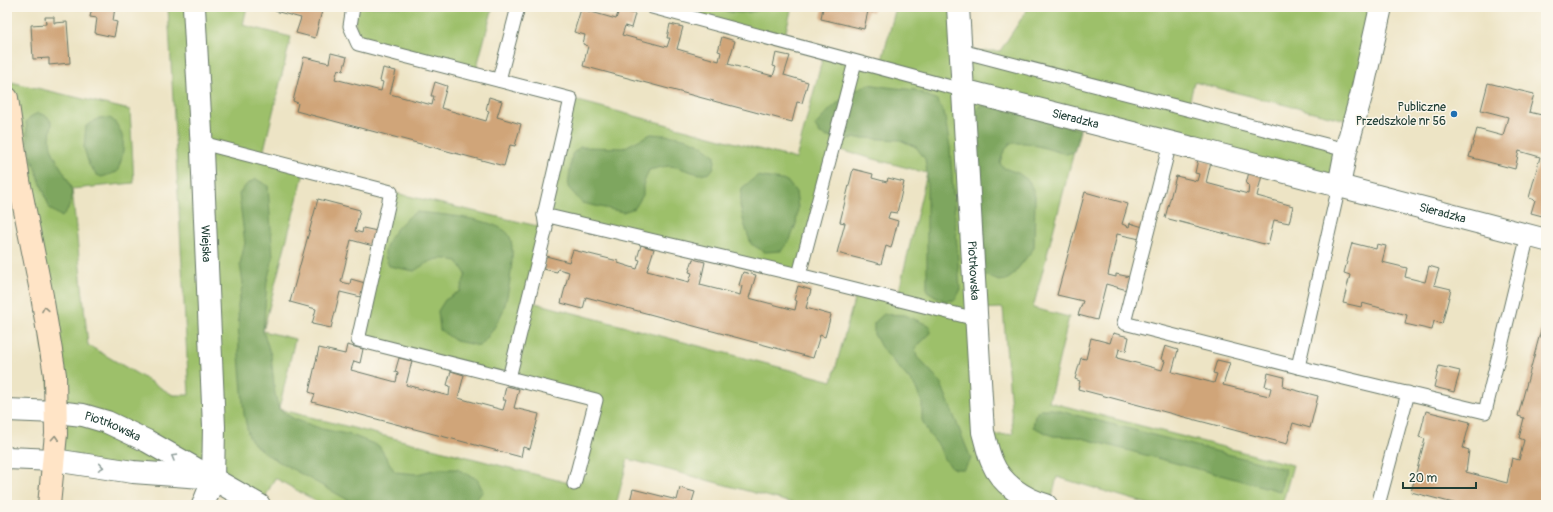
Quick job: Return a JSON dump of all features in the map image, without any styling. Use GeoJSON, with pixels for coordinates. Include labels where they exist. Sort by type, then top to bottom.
{"type":"FeatureCollection","features":[{"type":"Feature","properties":{"kind":"street","name":"Wiejska"},"geometry":{"type":"LineString","coordinates":[[194,7],[202,143],[214,419],[210,478]]}},
{"type":"Feature","properties":{"kind":"street","name":"Piotrkowska"},"geometry":{"type":"LineString","coordinates":[[958,7],[983,432],[992,462],[1005,482],[1029,499],[1046,505]]}},
{"type":"Feature","properties":{"kind":"street"},"geometry":{"type":"LineString","coordinates":[[1339,186],[1346,150],[1381,7]]}},
{"type":"Feature","properties":{"kind":"street","name":"Sieradzka"},"geometry":{"type":"LineString","coordinates":[[962,90],[1537,238]]}},
{"type":"Feature","properties":{"kind":"street"},"geometry":{"type":"LineString","coordinates":[[7,98],[19,181],[53,355],[56,388],[56,412],[54,460],[49,505]]}},
{"type":"Feature","properties":{"kind":"street","name":"Piotrkowska"},"geometry":{"type":"LineString","coordinates":[[7,410],[56,412],[83,415],[117,426],[147,441],[259,505]]}},
{"type":"Feature","properties":{"kind":"street","name":"Piotrkowska"},"geometry":{"type":"LineString","coordinates":[[7,458],[54,460],[133,472],[210,478]]}},
{"type":"Feature","properties":{"kind":"street"},"geometry":{"type":"LineString","coordinates":[[203,505],[210,478]]}},
{"type":"Feature","properties":{"kind":"lane"},"geometry":{"type":"LineString","coordinates":[[353,7],[350,26],[358,44],[571,99],[544,215],[546,228],[509,378]]}},
{"type":"Feature","properties":{"kind":"lane"},"geometry":{"type":"LineString","coordinates":[[499,80],[518,7]]}},
{"type":"Feature","properties":{"kind":"lane"},"geometry":{"type":"LineString","coordinates":[[652,7],[962,90]]}},
{"type":"Feature","properties":{"kind":"lane"},"geometry":{"type":"LineString","coordinates":[[960,51],[1346,150]]}},
{"type":"Feature","properties":{"kind":"lane"},"geometry":{"type":"LineString","coordinates":[[799,274],[855,62]]}},
{"type":"Feature","properties":{"kind":"lane"},"geometry":{"type":"LineString","coordinates":[[202,143],[391,192],[358,340],[596,400],[574,484]]}},
{"type":"Feature","properties":{"kind":"lane"},"geometry":{"type":"LineString","coordinates":[[1184,146],[1124,323],[1485,412],[1537,238]]}},
{"type":"Feature","properties":{"kind":"lane"},"geometry":{"type":"LineString","coordinates":[[1298,366],[1339,186]]}},
{"type":"Feature","properties":{"kind":"lane"},"geometry":{"type":"LineString","coordinates":[[544,215],[799,274],[976,319]]}},
{"type":"Feature","properties":{"kind":"lane"},"geometry":{"type":"LineString","coordinates":[[1378,505],[1408,393]]}},
{"type":"Feature","properties":{"kind":"green space"},"geometry":{"type":"Polygon","coordinates":[[[168,7],[247,7],[243,25],[291,37],[262,158],[305,169],[263,331],[295,339],[279,409],[573,484],[596,401],[358,340],[391,192],[546,228],[528,301],[832,381],[857,289],[897,299],[927,173],[832,148],[799,275],[544,215],[571,99],[796,159],[824,53],[880,68],[896,7],[958,7],[961,51],[1000,51],[1029,7],[1381,7],[1353,122],[1194,82],[1188,109],[1346,150],[1339,186],[1082,121],[1033,308],[1069,317],[1049,402],[1293,465],[1282,505],[1151,505],[1057,477],[1050,505],[800,505],[628,459],[616,505],[323,505],[275,478],[261,505],[213,480],[54,460],[56,434],[7,98],[7,81],[130,110],[134,183],[72,189],[88,345],[173,395],[189,395],[168,7]],[[1003,308],[976,309],[984,436],[1013,434],[1003,308]]]}},
{"type":"Feature","properties":{"kind":"green space"},"geometry":{"type":"Polygon","coordinates":[[[353,7],[493,7],[475,74],[358,44],[353,7]]]}},
{"type":"Feature","properties":{"kind":"green space"},"geometry":{"type":"Polygon","coordinates":[[[652,7],[792,7],[783,42],[652,7]]]}},
{"type":"Feature","properties":{"kind":"green space"},"geometry":{"type":"Polygon","coordinates":[[[714,7],[768,7],[741,13],[720,10],[714,7]]]}},
{"type":"Feature","properties":{"kind":"green space"},"geometry":{"type":"Polygon","coordinates":[[[869,84],[915,90],[937,100],[944,112],[950,147],[960,291],[955,300],[944,301],[927,291],[927,173],[925,159],[916,147],[900,140],[864,138],[834,139],[820,134],[815,126],[839,102],[853,92],[869,84]]]}},
{"type":"Feature","properties":{"kind":"green space"},"geometry":{"type":"Polygon","coordinates":[[[979,106],[991,106],[1080,130],[1074,152],[1066,154],[1027,143],[1010,143],[1003,153],[1000,163],[1004,168],[1018,173],[1029,181],[1035,196],[1034,248],[1012,276],[1006,280],[999,281],[982,274],[972,113],[979,106]]]}},
{"type":"Feature","properties":{"kind":"green space"},"geometry":{"type":"Polygon","coordinates":[[[38,113],[47,116],[52,123],[50,144],[55,157],[69,182],[71,190],[72,198],[69,207],[62,217],[50,209],[33,162],[28,143],[26,122],[30,117],[38,113]]]}},
{"type":"Feature","properties":{"kind":"green space"},"geometry":{"type":"Polygon","coordinates":[[[99,118],[108,118],[114,121],[121,132],[123,143],[121,161],[117,172],[102,177],[97,175],[89,165],[84,148],[86,126],[99,118]]]}},
{"type":"Feature","properties":{"kind":"green space"},"geometry":{"type":"Polygon","coordinates":[[[651,134],[678,137],[701,145],[715,156],[714,166],[711,172],[699,174],[670,166],[649,170],[643,185],[643,195],[635,208],[623,212],[582,203],[568,187],[572,154],[580,147],[623,148],[651,134]]]}},
{"type":"Feature","properties":{"kind":"green space"},"geometry":{"type":"Polygon","coordinates":[[[757,176],[787,181],[796,192],[798,208],[796,224],[790,240],[781,251],[765,252],[751,244],[744,223],[740,205],[742,188],[757,176]]]}},
{"type":"Feature","properties":{"kind":"green space"},"geometry":{"type":"Polygon","coordinates":[[[256,179],[268,186],[273,258],[267,281],[263,331],[271,355],[275,394],[279,409],[294,419],[322,429],[351,435],[379,446],[395,472],[417,474],[438,469],[457,469],[477,479],[483,491],[475,501],[469,505],[357,505],[269,456],[256,446],[249,437],[244,414],[239,356],[238,305],[243,283],[240,264],[245,243],[239,194],[247,184],[256,179]]]}},
{"type":"Feature","properties":{"kind":"green space"},"geometry":{"type":"Polygon","coordinates":[[[416,212],[480,221],[503,229],[509,235],[512,251],[512,262],[509,286],[504,306],[495,327],[480,346],[456,341],[440,330],[438,311],[445,300],[460,291],[466,274],[457,261],[444,259],[434,260],[414,271],[389,266],[385,254],[388,242],[400,225],[416,212]]]}},
{"type":"Feature","properties":{"kind":"green space"},"geometry":{"type":"Polygon","coordinates":[[[884,314],[905,315],[930,326],[931,333],[915,348],[917,357],[940,381],[971,459],[964,469],[954,469],[944,459],[939,446],[929,434],[922,420],[922,403],[915,386],[881,347],[874,334],[874,323],[884,314]]]}},
{"type":"Feature","properties":{"kind":"green space"},"geometry":{"type":"Polygon","coordinates":[[[1041,409],[1052,409],[1285,469],[1280,491],[1078,437],[1053,436],[1033,427],[1035,415],[1041,409]]]}},
{"type":"Feature","properties":{"kind":"building"},"geometry":{"type":"Polygon","coordinates":[[[92,7],[115,7],[113,21],[117,22],[114,37],[95,33],[97,18],[90,17],[92,7]]]}},
{"type":"Feature","properties":{"kind":"building"},"geometry":{"type":"Polygon","coordinates":[[[276,7],[323,7],[315,38],[296,33],[301,18],[275,11],[276,7]]]}},
{"type":"Feature","properties":{"kind":"building"},"geometry":{"type":"Polygon","coordinates":[[[823,7],[875,7],[873,12],[868,11],[864,29],[821,19],[823,7]]]}},
{"type":"Feature","properties":{"kind":"building"},"geometry":{"type":"Polygon","coordinates":[[[581,9],[616,19],[619,10],[635,14],[631,28],[625,26],[622,35],[667,47],[670,38],[667,38],[670,24],[683,27],[677,49],[719,61],[721,52],[718,51],[722,37],[735,41],[728,64],[773,76],[776,67],[773,66],[776,53],[790,56],[784,75],[808,82],[802,103],[797,102],[792,122],[583,66],[588,46],[583,44],[585,35],[574,32],[581,9]]]}},
{"type":"Feature","properties":{"kind":"building"},"geometry":{"type":"Polygon","coordinates":[[[45,17],[54,17],[54,23],[67,22],[70,63],[49,65],[49,58],[33,59],[31,25],[46,24],[45,17]]]}},
{"type":"Feature","properties":{"kind":"building"},"geometry":{"type":"Polygon","coordinates":[[[331,53],[347,57],[343,71],[338,69],[335,79],[381,91],[383,82],[380,81],[383,68],[396,71],[390,94],[432,105],[434,96],[431,96],[435,82],[447,86],[441,108],[486,121],[489,111],[486,110],[489,97],[502,101],[497,117],[521,124],[515,146],[510,145],[504,166],[296,111],[298,103],[293,101],[304,57],[329,63],[331,53]]]}},
{"type":"Feature","properties":{"kind":"building"},"geometry":{"type":"Polygon","coordinates":[[[1488,83],[1534,94],[1529,112],[1546,116],[1546,217],[1531,213],[1535,200],[1529,198],[1540,157],[1519,151],[1515,169],[1469,157],[1477,129],[1503,136],[1508,117],[1481,110],[1488,83]]]}},
{"type":"Feature","properties":{"kind":"building"},"geometry":{"type":"Polygon","coordinates":[[[1198,159],[1211,162],[1206,183],[1248,194],[1249,185],[1246,184],[1249,172],[1262,175],[1257,196],[1293,206],[1289,223],[1274,220],[1268,245],[1165,218],[1176,176],[1197,181],[1199,174],[1195,173],[1198,159]]]}},
{"type":"Feature","properties":{"kind":"building"},"geometry":{"type":"Polygon","coordinates":[[[853,169],[873,174],[872,178],[887,182],[888,178],[904,182],[897,213],[890,212],[888,218],[898,221],[891,248],[886,246],[881,264],[837,253],[845,223],[840,222],[853,169]]]}},
{"type":"Feature","properties":{"kind":"building"},"geometry":{"type":"Polygon","coordinates":[[[1085,192],[1128,204],[1122,224],[1129,227],[1130,223],[1143,227],[1140,239],[1117,234],[1108,275],[1116,277],[1116,274],[1130,277],[1127,290],[1106,284],[1097,320],[1078,315],[1083,301],[1057,295],[1085,192]]]}},
{"type":"Feature","properties":{"kind":"building"},"geometry":{"type":"Polygon","coordinates":[[[318,199],[360,210],[355,231],[362,233],[363,228],[377,231],[373,246],[351,240],[341,282],[350,284],[351,279],[365,283],[361,297],[340,292],[331,328],[312,324],[316,309],[290,302],[318,199]]]}},
{"type":"Feature","properties":{"kind":"building"},"geometry":{"type":"Polygon","coordinates":[[[1352,243],[1376,249],[1377,244],[1386,246],[1382,262],[1407,268],[1405,277],[1425,282],[1429,266],[1439,269],[1434,285],[1451,289],[1442,324],[1434,321],[1432,330],[1405,324],[1407,315],[1362,303],[1361,307],[1343,303],[1350,275],[1344,273],[1352,243]]]}},
{"type":"Feature","properties":{"kind":"building"},"geometry":{"type":"Polygon","coordinates":[[[641,245],[654,249],[647,271],[689,282],[692,273],[689,272],[693,259],[705,262],[700,285],[740,295],[742,286],[739,285],[743,272],[756,275],[749,298],[795,310],[797,301],[794,300],[798,286],[811,290],[806,308],[831,315],[825,337],[820,335],[813,358],[586,297],[583,309],[561,303],[569,272],[558,269],[557,272],[543,269],[546,256],[569,262],[573,250],[618,261],[618,263],[637,269],[640,260],[637,259],[641,245]]]}},
{"type":"Feature","properties":{"kind":"building"},"geometry":{"type":"Polygon","coordinates":[[[1546,311],[1546,505],[1461,505],[1411,492],[1425,439],[1419,437],[1426,411],[1470,422],[1463,448],[1469,450],[1466,472],[1507,483],[1512,458],[1519,460],[1524,440],[1519,438],[1524,418],[1518,416],[1546,311]]]}},
{"type":"Feature","properties":{"kind":"building"},"geometry":{"type":"Polygon","coordinates":[[[1113,333],[1129,337],[1126,351],[1119,349],[1117,358],[1162,370],[1165,361],[1161,359],[1165,346],[1178,350],[1172,372],[1214,383],[1217,374],[1213,373],[1217,360],[1230,363],[1223,385],[1269,396],[1271,388],[1265,386],[1268,373],[1284,377],[1283,387],[1318,396],[1310,428],[1293,423],[1287,444],[1078,389],[1080,381],[1075,379],[1081,358],[1086,359],[1091,338],[1110,343],[1113,333]]]}},
{"type":"Feature","properties":{"kind":"building"},"geometry":{"type":"Polygon","coordinates":[[[347,345],[363,349],[360,363],[354,361],[351,370],[396,382],[398,373],[395,372],[399,358],[412,361],[406,385],[449,396],[450,386],[447,385],[451,371],[464,375],[458,398],[503,410],[506,400],[503,400],[506,386],[519,389],[514,408],[539,414],[530,449],[523,447],[521,457],[312,402],[315,394],[309,392],[319,348],[345,354],[347,345]]]}},
{"type":"Feature","properties":{"kind":"building"},"geometry":{"type":"Polygon","coordinates":[[[1439,366],[1460,371],[1454,392],[1434,387],[1439,366]]]}},
{"type":"Feature","properties":{"kind":"building"},"geometry":{"type":"Polygon","coordinates":[[[680,488],[695,492],[691,505],[629,505],[633,489],[677,500],[680,488]]]}},
{"type":"Feature","properties":{"kind":"place","name":"Publiczne Przedszkole nr 56"},"geometry":{"type":"Point","coordinates":[1454,114]}}]}
